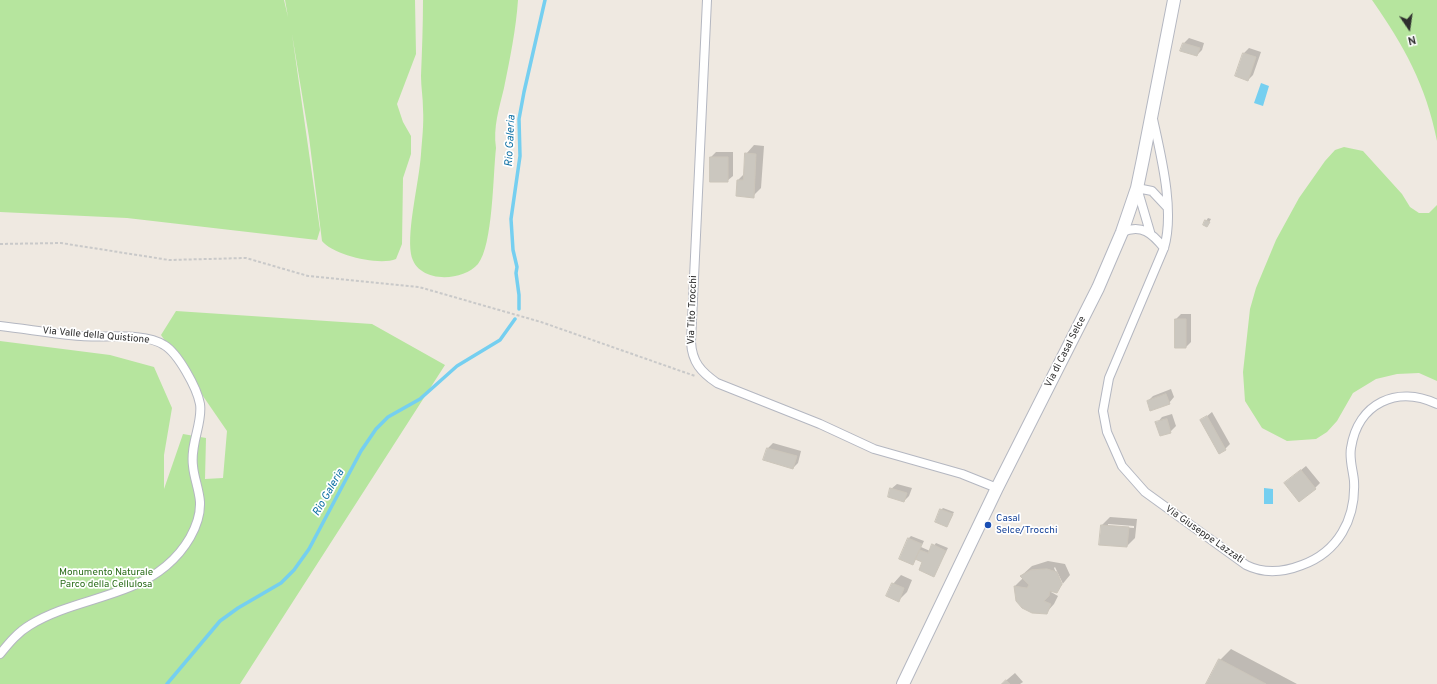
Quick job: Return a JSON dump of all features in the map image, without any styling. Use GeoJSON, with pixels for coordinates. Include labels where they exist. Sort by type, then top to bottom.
{"type":"FeatureCollection","features":[{"type":"Feature","properties":{"kind":"main road","name":"Via di Casal Selce"},"geometry":{"type":"LineString","coordinates":[[903,684],[997,488],[1098,288],[1122,232],[1137,188],[1174,0]]}},
{"type":"Feature","properties":{"kind":"street","name":"Via Tito Trocchi"},"geometry":{"type":"LineString","coordinates":[[707,0],[691,342],[695,362],[705,374],[722,385],[820,424],[861,444],[887,453],[962,474],[997,488]]}},
{"type":"Feature","properties":{"kind":"street","name":"Via Giuseppe Lazzati"},"geometry":{"type":"LineString","coordinates":[[1152,114],[1160,155],[1167,207],[1167,232],[1164,248],[1109,378],[1103,411],[1107,432],[1119,460],[1141,488],[1159,503],[1246,565],[1262,571],[1280,571],[1303,565],[1324,554],[1342,533],[1352,509],[1354,492],[1350,453],[1355,432],[1364,417],[1378,404],[1398,397],[1423,398],[1437,404]]}},
{"type":"Feature","properties":{"kind":"street"},"geometry":{"type":"LineString","coordinates":[[1164,248],[1150,232],[1137,188],[1152,191],[1167,207]]}},
{"type":"Feature","properties":{"kind":"street"},"geometry":{"type":"LineString","coordinates":[[1122,232],[1138,229],[1150,232]]}},
{"type":"Feature","properties":{"kind":"street","name":"Via Valle della Quistione"},"geometry":{"type":"LineString","coordinates":[[0,326],[80,336],[139,338],[160,343],[173,354],[193,384],[198,398],[200,413],[192,453],[199,496],[199,513],[190,538],[175,558],[158,572],[136,584],[39,620],[21,631],[0,654]]}},
{"type":"Feature","properties":{"kind":"path"},"geometry":{"type":"LineString","coordinates":[[0,244],[61,243],[169,260],[246,258],[298,274],[412,286],[485,305],[541,322],[696,376]]}},
{"type":"Feature","properties":{"kind":"green space"},"geometry":{"type":"Polygon","coordinates":[[[0,0],[284,0],[288,17],[285,0],[415,0],[416,54],[397,104],[403,122],[411,136],[411,154],[403,178],[402,244],[396,259],[379,261],[357,258],[336,251],[322,241],[309,137],[292,34],[320,230],[317,240],[127,218],[0,212],[0,0]]]}},
{"type":"Feature","properties":{"kind":"green space"},"geometry":{"type":"Polygon","coordinates":[[[423,0],[518,0],[516,22],[496,125],[493,192],[487,242],[483,255],[478,264],[461,275],[451,277],[430,275],[421,270],[415,264],[411,254],[411,231],[420,166],[423,126],[421,76],[423,0]]]}},
{"type":"Feature","properties":{"kind":"green space"},"geometry":{"type":"Polygon","coordinates":[[[1372,0],[1437,0],[1437,141],[1427,102],[1420,84],[1404,50],[1372,0]]]}},
{"type":"Feature","properties":{"kind":"green space"},"geometry":{"type":"Polygon","coordinates":[[[1344,147],[1363,151],[1402,194],[1410,207],[1419,213],[1429,213],[1437,205],[1437,381],[1419,373],[1397,374],[1376,379],[1353,393],[1337,421],[1327,432],[1316,439],[1287,441],[1262,428],[1245,401],[1243,372],[1250,309],[1256,288],[1276,240],[1299,198],[1325,161],[1335,150],[1344,147]]]}},
{"type":"Feature","properties":{"kind":"green space","name":"Monumento Naturale Parco della Cellulosa"},"geometry":{"type":"Polygon","coordinates":[[[176,311],[372,324],[445,365],[240,684],[0,684],[0,341],[110,355],[154,367],[172,408],[164,455],[164,489],[183,434],[206,438],[205,479],[223,478],[227,431],[161,335],[176,311]]]}},
{"type":"Feature","properties":{"kind":"water"},"geometry":{"type":"Polygon","coordinates":[[[1261,83],[1269,86],[1263,106],[1254,103],[1261,83]]]}},
{"type":"Feature","properties":{"kind":"water"},"geometry":{"type":"Polygon","coordinates":[[[1264,488],[1273,489],[1273,504],[1264,504],[1264,488]]]}},
{"type":"Feature","properties":{"kind":"building"},"geometry":{"type":"Polygon","coordinates":[[[1183,43],[1200,48],[1197,56],[1180,51],[1183,43]]]}},
{"type":"Feature","properties":{"kind":"building"},"geometry":{"type":"Polygon","coordinates":[[[1243,53],[1256,57],[1248,81],[1235,76],[1243,53]]]}},
{"type":"Feature","properties":{"kind":"building"},"geometry":{"type":"Polygon","coordinates":[[[745,153],[756,154],[754,198],[736,196],[737,180],[743,180],[745,153]]]}},
{"type":"Feature","properties":{"kind":"building"},"geometry":{"type":"Polygon","coordinates":[[[710,157],[728,157],[728,182],[710,182],[710,157]]]}},
{"type":"Feature","properties":{"kind":"building"},"geometry":{"type":"Polygon","coordinates":[[[1205,220],[1210,222],[1207,227],[1203,225],[1205,220]]]}},
{"type":"Feature","properties":{"kind":"building"},"geometry":{"type":"Polygon","coordinates":[[[1175,319],[1186,319],[1186,348],[1175,348],[1175,319]]]}},
{"type":"Feature","properties":{"kind":"building"},"geometry":{"type":"Polygon","coordinates":[[[1166,394],[1170,404],[1150,411],[1147,401],[1166,394]]]}},
{"type":"Feature","properties":{"kind":"building"},"geometry":{"type":"Polygon","coordinates":[[[1207,416],[1226,450],[1219,454],[1200,420],[1207,416]]]}},
{"type":"Feature","properties":{"kind":"building"},"geometry":{"type":"Polygon","coordinates":[[[1167,419],[1171,433],[1160,436],[1155,422],[1167,419]]]}},
{"type":"Feature","properties":{"kind":"building"},"geometry":{"type":"Polygon","coordinates":[[[767,448],[797,456],[793,469],[763,460],[767,448]]]}},
{"type":"Feature","properties":{"kind":"building"},"geometry":{"type":"Polygon","coordinates":[[[1301,470],[1316,489],[1299,502],[1284,483],[1301,470]]]}},
{"type":"Feature","properties":{"kind":"building"},"geometry":{"type":"Polygon","coordinates":[[[890,488],[907,493],[904,502],[888,497],[890,488]]]}},
{"type":"Feature","properties":{"kind":"building"},"geometry":{"type":"Polygon","coordinates":[[[940,509],[953,514],[947,527],[935,522],[940,509]]]}},
{"type":"Feature","properties":{"kind":"building"},"geometry":{"type":"Polygon","coordinates":[[[1101,525],[1129,527],[1127,547],[1099,545],[1101,525]]]}},
{"type":"Feature","properties":{"kind":"building"},"geometry":{"type":"Polygon","coordinates":[[[908,538],[922,544],[913,565],[899,559],[908,538]]]}},
{"type":"Feature","properties":{"kind":"building"},"geometry":{"type":"Polygon","coordinates":[[[932,544],[946,551],[934,577],[919,570],[922,562],[915,559],[920,550],[928,553],[932,544]]]}},
{"type":"Feature","properties":{"kind":"building"},"geometry":{"type":"Polygon","coordinates":[[[1047,569],[1057,572],[1062,584],[1057,593],[1050,591],[1049,596],[1044,601],[1051,604],[1047,614],[1032,613],[1022,608],[1016,601],[1014,586],[1027,588],[1029,585],[1020,576],[1031,570],[1047,569]]]}},
{"type":"Feature","properties":{"kind":"building"},"geometry":{"type":"Polygon","coordinates":[[[892,583],[904,588],[899,602],[886,596],[892,583]]]}},
{"type":"Feature","properties":{"kind":"building"},"geometry":{"type":"Polygon","coordinates":[[[1219,659],[1266,684],[1206,684],[1219,659]]]}},
{"type":"Feature","properties":{"kind":"building"},"geometry":{"type":"Polygon","coordinates":[[[1006,680],[1010,684],[1002,684],[1006,680]]]}},
{"type":"Feature","properties":{"kind":"waterway","name":"Rio Galeria"},"geometry":{"type":"LineString","coordinates":[[519,309],[516,273],[517,267],[513,250],[511,219],[520,156],[519,119],[545,0]]}},
{"type":"Feature","properties":{"kind":"waterway","name":"Rio Galeria"},"geometry":{"type":"LineString","coordinates":[[167,684],[220,621],[238,608],[281,583],[294,570],[309,549],[361,451],[376,429],[388,417],[420,399],[457,366],[500,340],[515,319]]}},
{"type":"Feature","properties":{"kind":"place","name":"Casal Selce/Trocchi"},"geometry":{"type":"Point","coordinates":[988,525]}}]}
